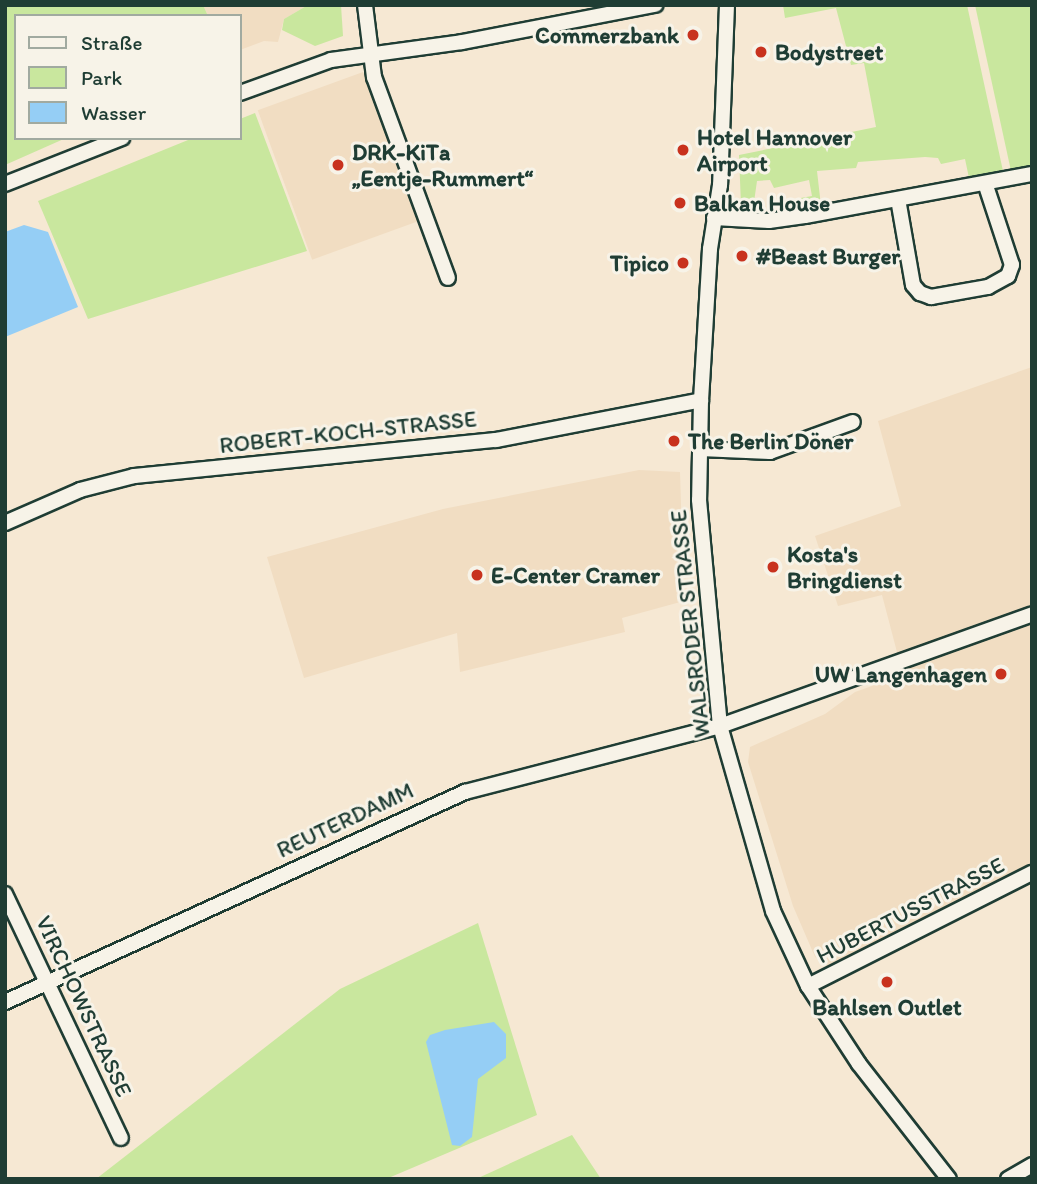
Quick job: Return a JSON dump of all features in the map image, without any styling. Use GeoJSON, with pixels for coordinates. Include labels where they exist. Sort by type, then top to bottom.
{"type":"FeatureCollection","features":[{"type":"Feature","properties":{"kind":"street"},"geometry":{"type":"LineString","coordinates":[[365,5],[369,54],[448,278]]}},
{"type":"Feature","properties":{"kind":"street"},"geometry":{"type":"LineString","coordinates":[[242,92],[331,60],[600,11],[655,5]]}},
{"type":"Feature","properties":{"kind":"street","name":"WALSRODER STRASSE"},"geometry":{"type":"LineString","coordinates":[[727,5],[723,135],[714,218],[700,449],[704,584],[720,726],[773,911],[808,986],[859,1064],[949,1179]]}},
{"type":"Feature","properties":{"kind":"street"},"geometry":{"type":"LineString","coordinates":[[5,184],[117,140]]}},
{"type":"Feature","properties":{"kind":"street"},"geometry":{"type":"LineString","coordinates":[[714,218],[769,221],[1032,174]]}},
{"type":"Feature","properties":{"kind":"street"},"geometry":{"type":"LineString","coordinates":[[898,199],[913,285],[920,293],[931,297],[988,288],[1008,276],[1012,265],[985,183]]}},
{"type":"Feature","properties":{"kind":"street","name":"ROBERT-KOCH-STRASSE"},"geometry":{"type":"LineString","coordinates":[[5,523],[80,489],[134,476],[496,440],[701,400]]}},
{"type":"Feature","properties":{"kind":"street"},"geometry":{"type":"LineString","coordinates":[[700,449],[770,452],[853,422]]}},
{"type":"Feature","properties":{"kind":"street","name":"REUTERDAMM"},"geometry":{"type":"LineString","coordinates":[[5,1002],[465,792],[720,726],[1032,614]]}},
{"type":"Feature","properties":{"kind":"street","name":"HUBERTUSSTRASSE"},"geometry":{"type":"LineString","coordinates":[[808,986],[1032,873]]}},
{"type":"Feature","properties":{"kind":"street","name":"VIRCHOWSTRASSE"},"geometry":{"type":"LineString","coordinates":[[5,894],[121,1138]]}},
{"type":"Feature","properties":{"kind":"street"},"geometry":{"type":"LineString","coordinates":[[1008,1179],[1032,1165]]}},
{"type":"Feature","properties":{"kind":"shaded area"},"geometry":{"type":"Polygon","coordinates":[[[203,5],[308,5],[284,19],[278,42],[264,41],[242,49],[242,14],[207,14],[203,5]]]}},
{"type":"Feature","properties":{"kind":"shaded area","name":"DRK-KiTa „Eentje-Rummert“"},"geometry":{"type":"Polygon","coordinates":[[[363,72],[417,221],[312,260],[258,110],[363,72]]]}},
{"type":"Feature","properties":{"kind":"shaded area"},"geometry":{"type":"Polygon","coordinates":[[[1032,367],[1032,864],[828,967],[815,957],[793,906],[748,762],[750,747],[825,714],[855,692],[903,675],[882,595],[838,606],[815,536],[901,506],[878,421],[1032,367]]]}},
{"type":"Feature","properties":{"kind":"shaded area","name":"E-Center Cramer"},"geometry":{"type":"Polygon","coordinates":[[[639,470],[680,472],[684,601],[622,618],[625,632],[460,672],[457,633],[304,678],[267,557],[443,509],[639,470]]]}},
{"type":"Feature","properties":{"kind":"green space"},"geometry":{"type":"Polygon","coordinates":[[[5,5],[203,5],[207,14],[14,14],[14,140],[61,140],[5,165],[5,5]]]}},
{"type":"Feature","properties":{"kind":"green space"},"geometry":{"type":"Polygon","coordinates":[[[308,5],[341,5],[343,36],[315,46],[282,30],[284,19],[308,5]]]}},
{"type":"Feature","properties":{"kind":"green space"},"geometry":{"type":"Polygon","coordinates":[[[783,5],[967,5],[1003,171],[969,178],[965,159],[941,164],[938,158],[925,157],[858,162],[856,168],[817,171],[821,206],[796,209],[795,199],[812,196],[809,180],[774,188],[770,180],[757,181],[753,209],[741,205],[739,155],[876,127],[864,63],[851,65],[836,8],[785,18],[783,5]]]}},
{"type":"Feature","properties":{"kind":"green space"},"geometry":{"type":"Polygon","coordinates":[[[975,5],[1032,5],[1032,167],[1011,171],[975,5]]]}},
{"type":"Feature","properties":{"kind":"green space"},"geometry":{"type":"Polygon","coordinates":[[[255,113],[307,251],[88,319],[38,201],[188,140],[242,140],[242,118],[255,113]]]}},
{"type":"Feature","properties":{"kind":"green space"},"geometry":{"type":"Polygon","coordinates":[[[478,923],[537,1115],[386,1179],[96,1179],[340,989],[478,923]]]}},
{"type":"Feature","properties":{"kind":"green space"},"geometry":{"type":"Polygon","coordinates":[[[572,1135],[601,1179],[476,1179],[572,1135]]]}},
{"type":"Feature","properties":{"kind":"water"},"geometry":{"type":"Polygon","coordinates":[[[24,225],[48,232],[78,307],[5,337],[5,232],[24,225]]]}},
{"type":"Feature","properties":{"kind":"water"},"geometry":{"type":"Polygon","coordinates":[[[494,1022],[506,1034],[506,1058],[478,1079],[472,1137],[460,1146],[452,1145],[426,1042],[430,1035],[445,1030],[494,1022]]]}},
{"type":"Feature","properties":{"kind":"place","name":"Commerzbank"},"geometry":{"type":"Point","coordinates":[693,35]}},
{"type":"Feature","properties":{"kind":"place","name":"Bodystreet"},"geometry":{"type":"Point","coordinates":[761,52]}},
{"type":"Feature","properties":{"kind":"place","name":"Hotel Hannover Airport"},"geometry":{"type":"Point","coordinates":[683,150]}},
{"type":"Feature","properties":{"kind":"place","name":"DRK-KiTa „Eentje-Rummert“"},"geometry":{"type":"Point","coordinates":[338,165]}},
{"type":"Feature","properties":{"kind":"place","name":"Balkan House"},"geometry":{"type":"Point","coordinates":[680,203]}},
{"type":"Feature","properties":{"kind":"place","name":"#Beast Burger"},"geometry":{"type":"Point","coordinates":[742,256]}},
{"type":"Feature","properties":{"kind":"place","name":"Tipico"},"geometry":{"type":"Point","coordinates":[683,263]}},
{"type":"Feature","properties":{"kind":"place","name":"The Berlin Döner"},"geometry":{"type":"Point","coordinates":[674,441]}},
{"type":"Feature","properties":{"kind":"place","name":"Kosta's Bringdienst"},"geometry":{"type":"Point","coordinates":[773,567]}},
{"type":"Feature","properties":{"kind":"place","name":"E-Center Cramer"},"geometry":{"type":"Point","coordinates":[477,575]}},
{"type":"Feature","properties":{"kind":"place","name":"UW Langenhagen"},"geometry":{"type":"Point","coordinates":[1001,674]}},
{"type":"Feature","properties":{"kind":"place","name":"Bahlsen Outlet"},"geometry":{"type":"Point","coordinates":[887,982]}}]}
